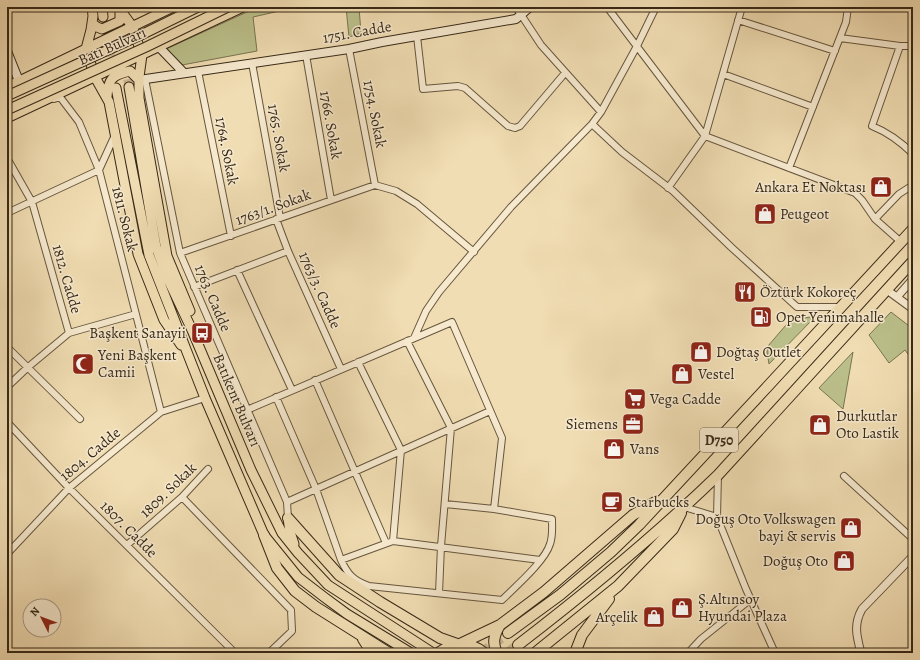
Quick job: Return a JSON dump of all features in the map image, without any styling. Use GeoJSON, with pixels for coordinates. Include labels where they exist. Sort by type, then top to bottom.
{"type":"FeatureCollection","features":[{"type":"Feature","properties":{"kind":"highway","name":"D750"},"geometry":{"type":"LineString","coordinates":[[508,633],[560,595],[611,552],[669,494],[913,229]]}},
{"type":"Feature","properties":{"kind":"highway","name":"D750"},"geometry":{"type":"LineString","coordinates":[[518,645],[570,606],[684,507],[718,475],[913,261]]}},
{"type":"Feature","properties":{"kind":"highway"},"geometry":{"type":"LineString","coordinates":[[438,653],[446,648],[459,644],[500,625],[544,592],[633,515],[669,494]]}},
{"type":"Feature","properties":{"kind":"highway","name":"D750"},"geometry":{"type":"LineString","coordinates":[[535,653],[618,586],[673,529],[684,507]]}},
{"type":"Feature","properties":{"kind":"highway"},"geometry":{"type":"LineString","coordinates":[[288,518],[339,575],[380,602],[440,638],[459,644],[469,645],[481,650],[484,653]]}},
{"type":"Feature","properties":{"kind":"highway"},"geometry":{"type":"LineString","coordinates":[[264,535],[277,568],[295,591],[316,607],[390,653]]}},
{"type":"Feature","properties":{"kind":"highway"},"geometry":{"type":"LineString","coordinates":[[575,653],[582,635],[618,586]]}},
{"type":"Feature","properties":{"kind":"highway"},"geometry":{"type":"LineString","coordinates":[[497,653],[494,645],[494,637],[500,625]]}},
{"type":"Feature","properties":{"kind":"highway"},"geometry":{"type":"LineString","coordinates":[[360,634],[372,653]]}},
{"type":"Feature","properties":{"kind":"main road"},"geometry":{"type":"LineString","coordinates":[[92,7],[90,38],[86,49],[95,77],[109,102],[138,254],[164,320],[190,360]]}},
{"type":"Feature","properties":{"kind":"main road"},"geometry":{"type":"LineString","coordinates":[[102,7],[103,17]]}},
{"type":"Feature","properties":{"kind":"main road"},"geometry":{"type":"LineString","coordinates":[[7,87],[173,7]]}},
{"type":"Feature","properties":{"kind":"main road","name":"Batı Bulvarı"},"geometry":{"type":"LineString","coordinates":[[7,96],[141,35],[198,7]]}},
{"type":"Feature","properties":{"kind":"main road","name":"Batı Bulvarı"},"geometry":{"type":"LineString","coordinates":[[7,110],[146,47],[228,7]]}},
{"type":"Feature","properties":{"kind":"main road"},"geometry":{"type":"LineString","coordinates":[[7,120],[243,7]]}},
{"type":"Feature","properties":{"kind":"main road","name":"1751. Cadde"},"geometry":{"type":"LineString","coordinates":[[142,79],[349,49],[516,19],[519,10],[530,7]]}},
{"type":"Feature","properties":{"kind":"main road"},"geometry":{"type":"LineString","coordinates":[[92,23],[102,29],[112,25],[120,21],[118,10]]}},
{"type":"Feature","properties":{"kind":"main road"},"geometry":{"type":"LineString","coordinates":[[118,10],[132,26],[142,55],[142,79],[139,98],[167,256],[191,314],[192,330]]}},
{"type":"Feature","properties":{"kind":"main road"},"geometry":{"type":"LineString","coordinates":[[159,47],[184,73]]}},
{"type":"Feature","properties":{"kind":"main road"},"geometry":{"type":"LineString","coordinates":[[7,51],[19,81]]}},
{"type":"Feature","properties":{"kind":"main road"},"geometry":{"type":"LineString","coordinates":[[107,97],[108,83],[111,79],[124,72],[130,71],[142,79]]}},
{"type":"Feature","properties":{"kind":"main road","name":"Batıkent Bulvarı"},"geometry":{"type":"LineString","coordinates":[[129,87],[130,103],[156,247],[167,277],[192,330],[251,470],[282,533],[298,553],[328,585],[433,653]]}},
{"type":"Feature","properties":{"kind":"main road","name":"Batıkent Bulvarı"},"geometry":{"type":"LineString","coordinates":[[116,88],[149,255],[205,398],[264,535],[298,577],[347,614],[410,653]]}},
{"type":"Feature","properties":{"kind":"main road"},"geometry":{"type":"LineString","coordinates":[[288,518],[290,532],[298,553]]}},
{"type":"Feature","properties":{"kind":"street"},"geometry":{"type":"LineString","coordinates":[[607,7],[705,136],[855,193],[862,200],[875,219],[901,242]]}},
{"type":"Feature","properties":{"kind":"street"},"geometry":{"type":"LineString","coordinates":[[414,338],[426,311],[439,292],[511,207],[592,124],[601,112],[637,46],[656,7]]}},
{"type":"Feature","properties":{"kind":"street"},"geometry":{"type":"LineString","coordinates":[[668,188],[705,136],[742,7]]}},
{"type":"Feature","properties":{"kind":"street"},"geometry":{"type":"LineString","coordinates":[[788,168],[835,52],[846,22],[848,7]]}},
{"type":"Feature","properties":{"kind":"street"},"geometry":{"type":"LineString","coordinates":[[519,10],[541,45],[601,112]]}},
{"type":"Feature","properties":{"kind":"street"},"geometry":{"type":"LineString","coordinates":[[738,20],[835,52]]}},
{"type":"Feature","properties":{"kind":"street"},"geometry":{"type":"LineString","coordinates":[[417,36],[423,89],[458,86],[465,88],[510,127],[515,128],[520,126],[565,73]]}},
{"type":"Feature","properties":{"kind":"street"},"geometry":{"type":"LineString","coordinates":[[840,38],[900,46],[913,46]]}},
{"type":"Feature","properties":{"kind":"street"},"geometry":{"type":"LineString","coordinates":[[900,46],[872,126],[881,130],[913,154]]}},
{"type":"Feature","properties":{"kind":"street","name":"1754. Sokak"},"geometry":{"type":"LineString","coordinates":[[349,49],[375,185]]}},
{"type":"Feature","properties":{"kind":"street","name":"1766. Sokak"},"geometry":{"type":"LineString","coordinates":[[306,55],[332,200]]}},
{"type":"Feature","properties":{"kind":"street","name":"1765. Sokak"},"geometry":{"type":"LineString","coordinates":[[252,63],[278,219]]}},
{"type":"Feature","properties":{"kind":"street","name":"1764. Sokak"},"geometry":{"type":"LineString","coordinates":[[198,71],[231,236]]}},
{"type":"Feature","properties":{"kind":"street"},"geometry":{"type":"LineString","coordinates":[[723,74],[812,107]]}},
{"type":"Feature","properties":{"kind":"street","name":"1763. Cadde"},"geometry":{"type":"LineString","coordinates":[[142,79],[180,254],[287,502],[288,518]]}},
{"type":"Feature","properties":{"kind":"street","name":"1811. Sokak"},"geometry":{"type":"LineString","coordinates":[[7,120],[60,97],[79,122],[99,170],[161,412]]}},
{"type":"Feature","properties":{"kind":"street"},"geometry":{"type":"LineString","coordinates":[[592,124],[622,152],[668,188],[730,247],[797,307],[841,307]]}},
{"type":"Feature","properties":{"kind":"street"},"geometry":{"type":"LineString","coordinates":[[7,213],[99,170],[115,134]]}},
{"type":"Feature","properties":{"kind":"street","name":"1812. Cadde"},"geometry":{"type":"LineString","coordinates":[[7,158],[32,202],[69,333],[7,387]]}},
{"type":"Feature","properties":{"kind":"street"},"geometry":{"type":"LineString","coordinates":[[375,185],[396,191],[417,204],[474,252]]}},
{"type":"Feature","properties":{"kind":"street","name":"1763/1. Sokak"},"geometry":{"type":"LineString","coordinates":[[180,254],[375,185]]}},
{"type":"Feature","properties":{"kind":"street"},"geometry":{"type":"LineString","coordinates":[[875,219],[899,194],[913,185]]}},
{"type":"Feature","properties":{"kind":"street","name":"1763/3. Cadde"},"geometry":{"type":"LineString","coordinates":[[278,219],[288,251],[341,370]]}},
{"type":"Feature","properties":{"kind":"street"},"geometry":{"type":"LineString","coordinates":[[194,287],[288,251]]}},
{"type":"Feature","properties":{"kind":"street"},"geometry":{"type":"LineString","coordinates":[[237,270],[292,390]]}},
{"type":"Feature","properties":{"kind":"street"},"geometry":{"type":"LineString","coordinates":[[897,297],[913,279]]}},
{"type":"Feature","properties":{"kind":"street"},"geometry":{"type":"LineString","coordinates":[[887,290],[913,309]]}},
{"type":"Feature","properties":{"kind":"street"},"geometry":{"type":"LineString","coordinates":[[69,333],[136,314]]}},
{"type":"Feature","properties":{"kind":"street"},"geometry":{"type":"LineString","coordinates":[[247,410],[452,322],[502,438],[494,509]]}},
{"type":"Feature","properties":{"kind":"street"},"geometry":{"type":"LineString","coordinates":[[407,341],[451,428],[441,546],[439,593]]}},
{"type":"Feature","properties":{"kind":"street"},"geometry":{"type":"LineString","coordinates":[[7,347],[80,419]]}},
{"type":"Feature","properties":{"kind":"street"},"geometry":{"type":"LineString","coordinates":[[358,362],[401,450],[393,541]]}},
{"type":"Feature","properties":{"kind":"street"},"geometry":{"type":"LineString","coordinates":[[315,380],[386,543]]}},
{"type":"Feature","properties":{"kind":"street"},"geometry":{"type":"LineString","coordinates":[[276,397],[316,489],[341,560],[345,569],[357,582],[369,586],[502,600],[540,560],[550,544],[552,519],[494,509],[445,504]]}},
{"type":"Feature","properties":{"kind":"street","name":"1804. Cadde"},"geometry":{"type":"LineString","coordinates":[[7,554],[69,488],[161,412],[205,398]]}},
{"type":"Feature","properties":{"kind":"street"},"geometry":{"type":"LineString","coordinates":[[287,502],[490,411]]}},
{"type":"Feature","properties":{"kind":"street","name":"1807. Cadde"},"geometry":{"type":"LineString","coordinates":[[7,422],[69,488],[235,653]]}},
{"type":"Feature","properties":{"kind":"street","name":"1809. Sokak"},"geometry":{"type":"LineString","coordinates":[[127,545],[182,497],[208,469]]}},
{"type":"Feature","properties":{"kind":"street"},"geometry":{"type":"LineString","coordinates":[[718,475],[717,517],[775,653]]}},
{"type":"Feature","properties":{"kind":"street"},"geometry":{"type":"LineString","coordinates":[[844,476],[913,539]]}},
{"type":"Feature","properties":{"kind":"street"},"geometry":{"type":"LineString","coordinates":[[182,497],[291,610],[292,631],[270,653]]}},
{"type":"Feature","properties":{"kind":"street"},"geometry":{"type":"LineString","coordinates":[[684,507],[717,517]]}},
{"type":"Feature","properties":{"kind":"street"},"geometry":{"type":"LineString","coordinates":[[341,560],[393,541],[540,560]]}},
{"type":"Feature","properties":{"kind":"street"},"geometry":{"type":"LineString","coordinates":[[861,653],[856,625],[857,617],[862,609],[913,556]]}},
{"type":"Feature","properties":{"kind":"street"},"geometry":{"type":"LineString","coordinates":[[688,653],[701,639],[751,599]]}},
{"type":"Feature","properties":{"kind":"green space"},"geometry":{"type":"Polygon","coordinates":[[[258,7],[297,7],[253,17],[257,51],[182,65],[166,49],[258,7]]]}},
{"type":"Feature","properties":{"kind":"green space"},"geometry":{"type":"Polygon","coordinates":[[[346,7],[359,7],[361,33],[349,37],[346,7]]]}},
{"type":"Feature","properties":{"kind":"green space"},"geometry":{"type":"Polygon","coordinates":[[[891,312],[913,329],[913,361],[905,350],[889,363],[869,335],[891,312]]]}},
{"type":"Feature","properties":{"kind":"green space"},"geometry":{"type":"Polygon","coordinates":[[[816,316],[769,364],[767,352],[768,346],[786,325],[793,320],[816,316]]]}},
{"type":"Feature","properties":{"kind":"green space"},"geometry":{"type":"Polygon","coordinates":[[[853,352],[843,409],[819,388],[853,352]]]}},
{"type":"Feature","properties":{"kind":"tunnel"},"geometry":{"type":"LineString","coordinates":[[104,21],[113,69]]}},
{"type":"Feature","properties":{"kind":"tunnel"},"geometry":{"type":"LineString","coordinates":[[119,26],[129,87]]}},
{"type":"Feature","properties":{"kind":"tunnel"},"geometry":{"type":"LineString","coordinates":[[481,653],[508,633]]}},
{"type":"Feature","properties":{"kind":"tunnel"},"geometry":{"type":"LineString","coordinates":[[507,653],[518,645]]}},
{"type":"Feature","properties":{"kind":"place","name":"Ankara Et Noktası"},"geometry":{"type":"Point","coordinates":[881,187]}},
{"type":"Feature","properties":{"kind":"place","name":"Peugeot"},"geometry":{"type":"Point","coordinates":[765,214]}},
{"type":"Feature","properties":{"kind":"place","name":"Öztürk Kokoreç"},"geometry":{"type":"Point","coordinates":[745,292]}},
{"type":"Feature","properties":{"kind":"place","name":"Opet Yenimahalle"},"geometry":{"type":"Point","coordinates":[761,317]}},
{"type":"Feature","properties":{"kind":"place","name":"Başkent Sanayii"},"geometry":{"type":"Point","coordinates":[202,333]}},
{"type":"Feature","properties":{"kind":"place","name":"Doğtaş Outlet"},"geometry":{"type":"Point","coordinates":[701,352]}},
{"type":"Feature","properties":{"kind":"place","name":"Yeni Başkent Camii"},"geometry":{"type":"Point","coordinates":[83,364]}},
{"type":"Feature","properties":{"kind":"place","name":"Vestel"},"geometry":{"type":"Point","coordinates":[682,374]}},
{"type":"Feature","properties":{"kind":"place","name":"Vega Cadde"},"geometry":{"type":"Point","coordinates":[635,399]}},
{"type":"Feature","properties":{"kind":"place","name":"Siemens"},"geometry":{"type":"Point","coordinates":[633,424]}},
{"type":"Feature","properties":{"kind":"place","name":"Durkutlar Oto Lastik"},"geometry":{"type":"Point","coordinates":[820,425]}},
{"type":"Feature","properties":{"kind":"place","name":"Vans"},"geometry":{"type":"Point","coordinates":[614,449]}},
{"type":"Feature","properties":{"kind":"place","name":"Starbucks"},"geometry":{"type":"Point","coordinates":[612,502]}},
{"type":"Feature","properties":{"kind":"place","name":"Doğuş Oto Volkswagen bayi & servis"},"geometry":{"type":"Point","coordinates":[851,528]}},
{"type":"Feature","properties":{"kind":"place","name":"Doğuş Oto"},"geometry":{"type":"Point","coordinates":[844,561]}},
{"type":"Feature","properties":{"kind":"place","name":"Ş.Altınsoy Hyundai Plaza"},"geometry":{"type":"Point","coordinates":[682,608]}},
{"type":"Feature","properties":{"kind":"place","name":"Arçelik"},"geometry":{"type":"Point","coordinates":[654,617]}}]}
